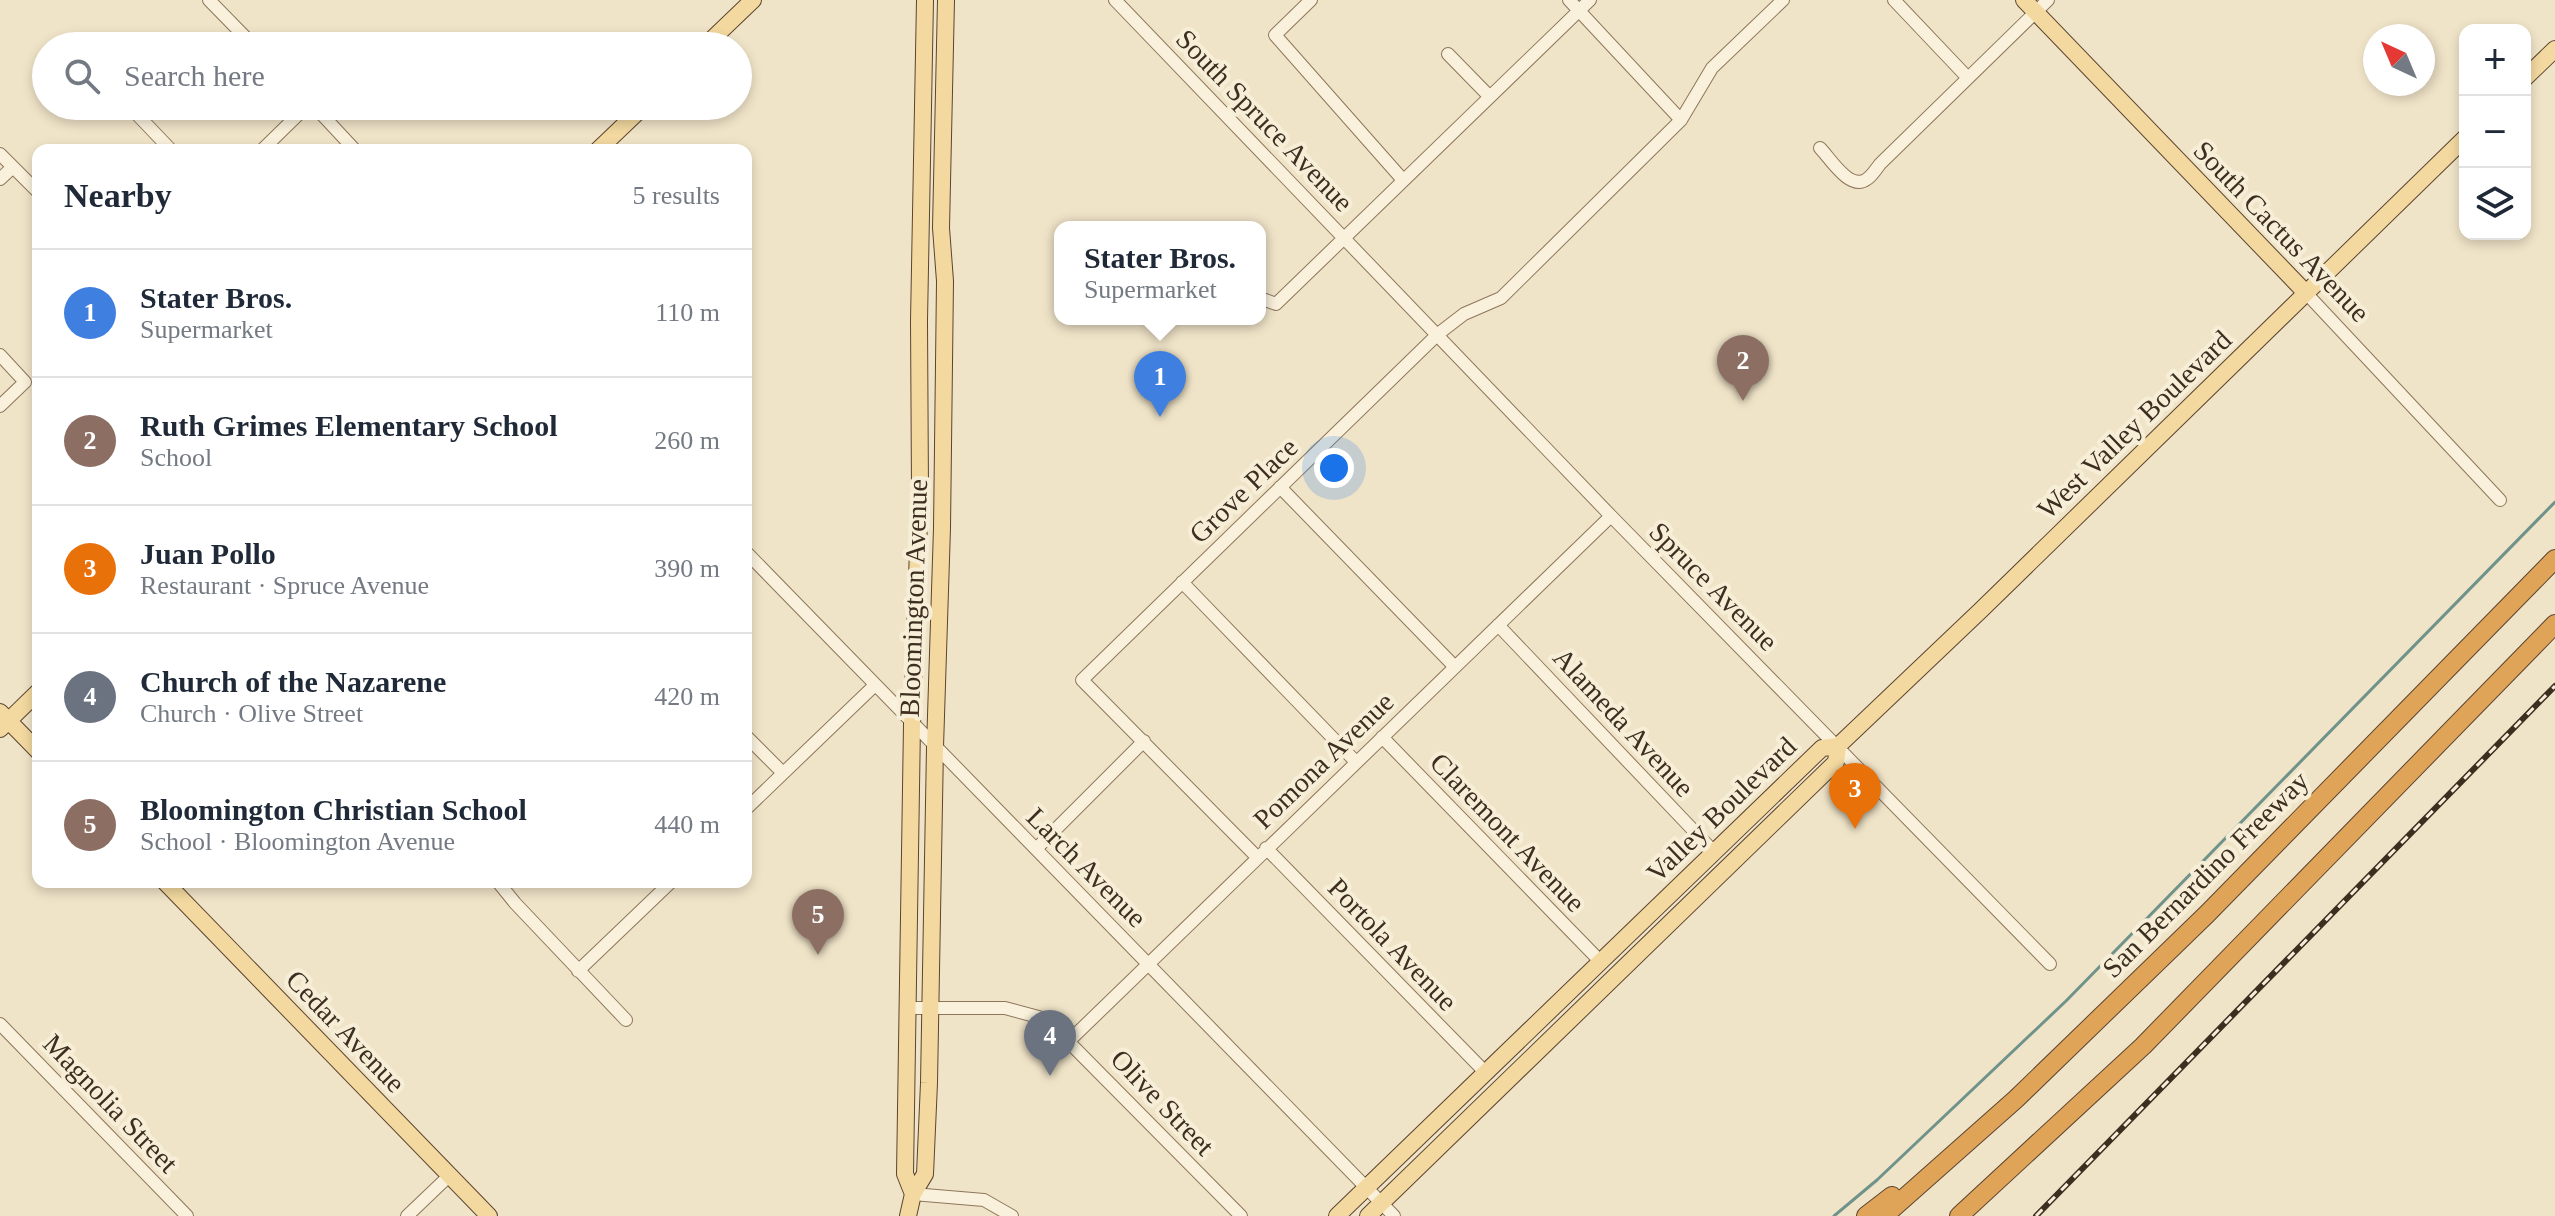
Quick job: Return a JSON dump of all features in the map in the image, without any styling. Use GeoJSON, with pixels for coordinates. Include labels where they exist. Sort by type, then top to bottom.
{"type":"FeatureCollection","features":[{"type":"Feature","properties":{"kind":"highway","name":"San Bernardino Freeway"},"geometry":{"type":"LineString","coordinates":[[1884,1216],[2007,1108],[2218,903],[2555,559]]}},
{"type":"Feature","properties":{"kind":"highway"},"geometry":{"type":"LineString","coordinates":[[1959,1216],[2143,1046],[2555,624]]}},
{"type":"Feature","properties":{"kind":"highway"},"geometry":{"type":"LineString","coordinates":[[1866,1216],[1983,1116],[2007,1108]]}},
{"type":"Feature","properties":{"kind":"main road"},"geometry":{"type":"LineString","coordinates":[[720,32],[753,0]]}},
{"type":"Feature","properties":{"kind":"main road","name":"Bloomington Avenue"},"geometry":{"type":"LineString","coordinates":[[913,1194],[905,1174],[912,724],[920,491],[918,412],[925,0]]}},
{"type":"Feature","properties":{"kind":"main road","name":"Bloomington Avenue"},"geometry":{"type":"LineString","coordinates":[[908,1216],[913,1194],[925,1174],[931,1009],[942,528],[945,281],[941,228],[946,0]]}},
{"type":"Feature","properties":{"kind":"main road","name":"South Cactus Avenue"},"geometry":{"type":"LineString","coordinates":[[2035,4],[2306,293]]}},
{"type":"Feature","properties":{"kind":"main road"},"geometry":{"type":"LineString","coordinates":[[2531,72],[2555,49]]}},
{"type":"Feature","properties":{"kind":"main road"},"geometry":{"type":"LineString","coordinates":[[604,144],[629,120]]}},
{"type":"Feature","properties":{"kind":"main road","name":"West Valley Boulevard"},"geometry":{"type":"LineString","coordinates":[[1838,746],[2459,144]]}},
{"type":"Feature","properties":{"kind":"main road"},"geometry":{"type":"LineString","coordinates":[[922,153],[930,154],[933,159],[933,198],[941,228]]}},
{"type":"Feature","properties":{"kind":"main road"},"geometry":{"type":"LineString","coordinates":[[918,412],[942,413]]}},
{"type":"Feature","properties":{"kind":"main road"},"geometry":{"type":"LineString","coordinates":[[32,697],[3,720],[32,746]]}},
{"type":"Feature","properties":{"kind":"main road","name":"Valley Boulevard"},"geometry":{"type":"LineString","coordinates":[[1337,1216],[1822,748],[1838,746],[1836,762],[1368,1216]]}},
{"type":"Feature","properties":{"kind":"main road","name":"Cedar Avenue"},"geometry":{"type":"LineString","coordinates":[[171,888],[489,1216]]}},
{"type":"Feature","properties":{"kind":"street"},"geometry":{"type":"LineString","coordinates":[[209,0],[240,32]]}},
{"type":"Feature","properties":{"kind":"street","name":"South Spruce Avenue"},"geometry":{"type":"LineString","coordinates":[[1115,0],[1346,238]]}},
{"type":"Feature","properties":{"kind":"street"},"geometry":{"type":"LineString","coordinates":[[1311,0],[1275,35],[1403,180]]}},
{"type":"Feature","properties":{"kind":"street"},"geometry":{"type":"LineString","coordinates":[[1569,0],[1681,120]]}},
{"type":"Feature","properties":{"kind":"street"},"geometry":{"type":"LineString","coordinates":[[1266,300],[1276,304],[1590,0]]}},
{"type":"Feature","properties":{"kind":"street","name":"Grove Place"},"geometry":{"type":"LineString","coordinates":[[1082,680],[1438,334],[1464,314],[1501,298],[1681,120],[1712,68],[1783,0]]}},
{"type":"Feature","properties":{"kind":"street"},"geometry":{"type":"LineString","coordinates":[[1894,0],[1968,78]]}},
{"type":"Feature","properties":{"kind":"street"},"geometry":{"type":"LineString","coordinates":[[1820,148],[1850,180],[1867,179],[1968,78],[2035,4]]}},
{"type":"Feature","properties":{"kind":"street"},"geometry":{"type":"LineString","coordinates":[[1448,54],[1490,97]]}},
{"type":"Feature","properties":{"kind":"street"},"geometry":{"type":"LineString","coordinates":[[142,120],[165,144]]}},
{"type":"Feature","properties":{"kind":"street"},"geometry":{"type":"LineString","coordinates":[[268,144],[293,120]]}},
{"type":"Feature","properties":{"kind":"street"},"geometry":{"type":"LineString","coordinates":[[327,120],[349,144]]}},
{"type":"Feature","properties":{"kind":"street"},"geometry":{"type":"LineString","coordinates":[[0,154],[32,186]]}},
{"type":"Feature","properties":{"kind":"street"},"geometry":{"type":"LineString","coordinates":[[0,179],[13,167]]}},
{"type":"Feature","properties":{"kind":"street","name":"Spruce Avenue"},"geometry":{"type":"LineString","coordinates":[[1346,238],[1611,516],[2050,964]]}},
{"type":"Feature","properties":{"kind":"street","name":"South Cactus Avenue"},"geometry":{"type":"LineString","coordinates":[[2306,293],[2500,500]]}},
{"type":"Feature","properties":{"kind":"street"},"geometry":{"type":"LineString","coordinates":[[0,355],[25,382],[0,406]]}},
{"type":"Feature","properties":{"kind":"street"},"geometry":{"type":"LineString","coordinates":[[1280,487],[1455,667]]}},
{"type":"Feature","properties":{"kind":"street","name":"Pomona Avenue"},"geometry":{"type":"LineString","coordinates":[[1070,1040],[1611,516]]}},
{"type":"Feature","properties":{"kind":"street","name":"Larch Avenue"},"geometry":{"type":"LineString","coordinates":[[752,558],[1394,1216]]}},
{"type":"Feature","properties":{"kind":"street"},"geometry":{"type":"LineString","coordinates":[[1182,582],[1356,762]]}},
{"type":"Feature","properties":{"kind":"street","name":"Alameda Avenue"},"geometry":{"type":"LineString","coordinates":[[1498,625],[1714,852]]}},
{"type":"Feature","properties":{"kind":"street","name":"Portola Avenue"},"geometry":{"type":"LineString","coordinates":[[1082,680],[1486,1073]]}},
{"type":"Feature","properties":{"kind":"street"},"geometry":{"type":"LineString","coordinates":[[752,803],[875,685]]}},
{"type":"Feature","properties":{"kind":"street","name":"Claremont Avenue"},"geometry":{"type":"LineString","coordinates":[[1382,737],[1600,961]]}},
{"type":"Feature","properties":{"kind":"street"},"geometry":{"type":"LineString","coordinates":[[1036,849],[1144,741]]}},
{"type":"Feature","properties":{"kind":"street"},"geometry":{"type":"LineString","coordinates":[[752,742],[783,773]]}},
{"type":"Feature","properties":{"kind":"street"},"geometry":{"type":"LineString","coordinates":[[503,888],[626,1020]]}},
{"type":"Feature","properties":{"kind":"street"},"geometry":{"type":"LineString","coordinates":[[578,971],[665,888]]}},
{"type":"Feature","properties":{"kind":"street","name":"Olive Street"},"geometry":{"type":"LineString","coordinates":[[909,1008],[1021,1010],[1046,1019],[1241,1216]]}},
{"type":"Feature","properties":{"kind":"street","name":"Magnolia Street"},"geometry":{"type":"LineString","coordinates":[[0,1024],[187,1216]]}},
{"type":"Feature","properties":{"kind":"street"},"geometry":{"type":"LineString","coordinates":[[407,1216],[450,1175]]}},
{"type":"Feature","properties":{"kind":"street"},"geometry":{"type":"LineString","coordinates":[[913,1194],[984,1200],[1012,1216]]}},
{"type":"Feature","properties":{"kind":"waterway"},"geometry":{"type":"LineString","coordinates":[[1834,1216],[1877,1180],[2066,1001],[2555,502]]}},
{"type":"Feature","properties":{"kind":"railway"},"geometry":{"type":"LineString","coordinates":[[2036,1216],[2555,686]]}},
{"type":"Feature","properties":{"kind":"place","name":"Ruth Grimes Elementary School"},"geometry":{"type":"Point","coordinates":[1743,401]}},
{"type":"Feature","properties":{"kind":"place","name":"Stater Bros."},"geometry":{"type":"Point","coordinates":[1160,417]}},
{"type":"Feature","properties":{"kind":"place","name":"Juan Pollo"},"geometry":{"type":"Point","coordinates":[1855,829]}},
{"type":"Feature","properties":{"kind":"place","name":"Bloomington Christian School"},"geometry":{"type":"Point","coordinates":[818,955]}},
{"type":"Feature","properties":{"kind":"place","name":"Church of the Nazarene"},"geometry":{"type":"Point","coordinates":[1050,1076]}}]}
